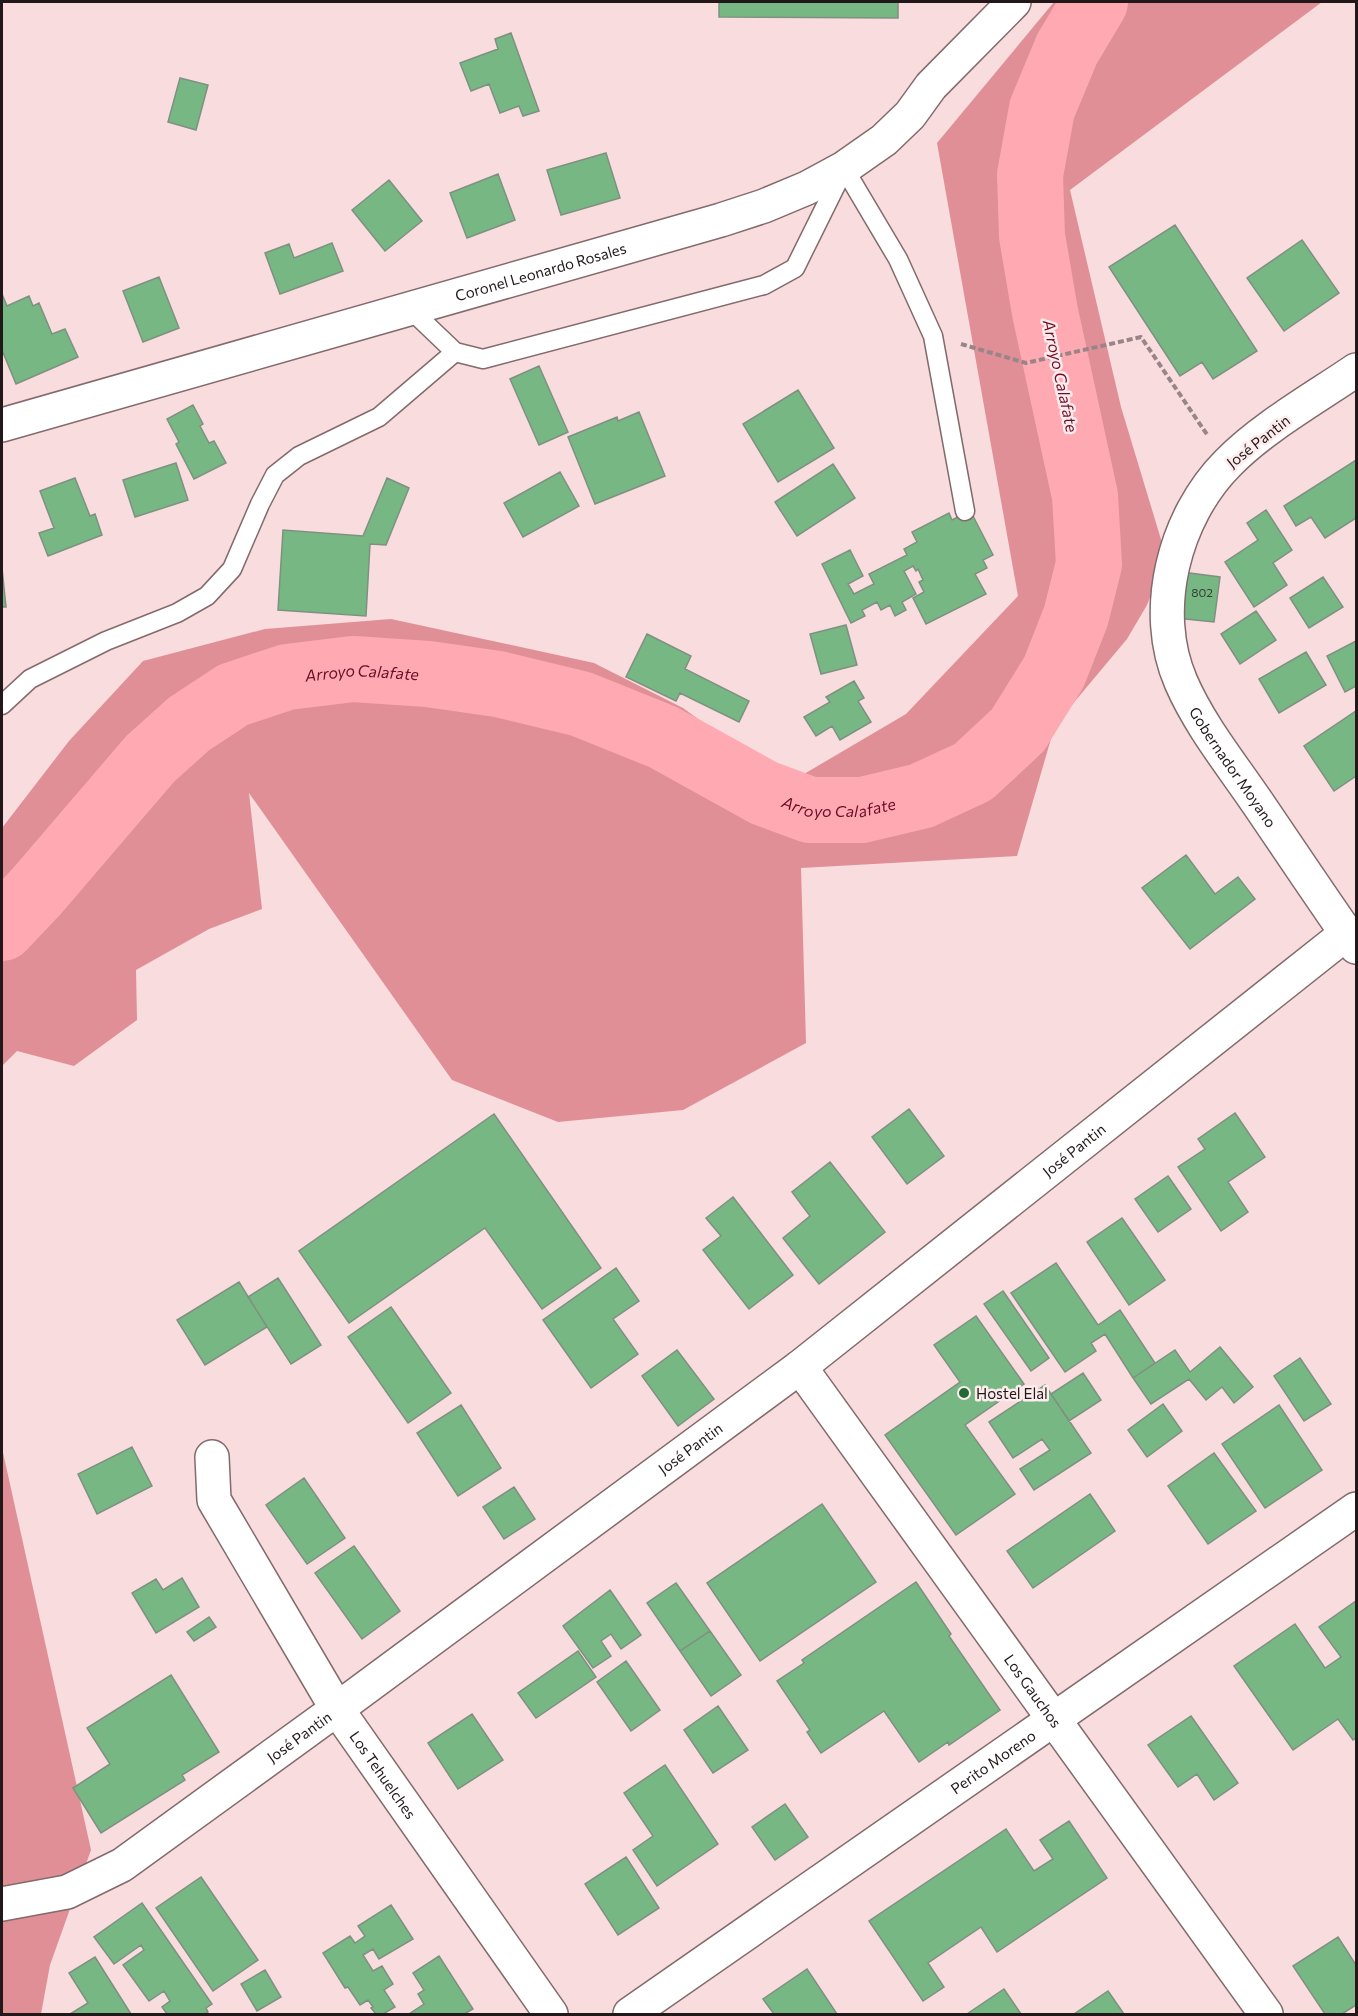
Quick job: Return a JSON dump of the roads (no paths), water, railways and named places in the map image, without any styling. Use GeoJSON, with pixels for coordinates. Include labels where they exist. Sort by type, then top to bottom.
{"type":"FeatureCollection","features":[{"type":"Feature","properties":{"kind":"street","name":"Coronel Leonardo Rosales"},"geometry":{"type":"LineString","coordinates":[[2,425],[765,206],[807,188],[844,168],[884,140],[910,115],[931,86],[1014,2]]}},
{"type":"Feature","properties":{"kind":"street","name":"José Pantin"},"geometry":{"type":"LineString","coordinates":[[1172,567],[1183,533],[1200,500],[1227,464],[1263,434],[1356,370]]}},
{"type":"Feature","properties":{"kind":"street","name":"Gobernador Moyano"},"geometry":{"type":"LineString","coordinates":[[1172,567],[1166,604],[1169,641],[1180,681],[1203,722],[1352,940]]}},
{"type":"Feature","properties":{"kind":"street","name":"José Pantin"},"geometry":{"type":"LineString","coordinates":[[2,1904],[67,1892],[122,1865],[800,1367],[1352,940]]}},
{"type":"Feature","properties":{"kind":"street","name":"Los Gauchos"},"geometry":{"type":"LineString","coordinates":[[800,1367],[1266,2014]]}},
{"type":"Feature","properties":{"kind":"street","name":"Los Tehuelches"},"geometry":{"type":"LineString","coordinates":[[212,1457],[214,1500],[337,1709],[552,2014]]}},
{"type":"Feature","properties":{"kind":"street","name":"Perito Moreno"},"geometry":{"type":"LineString","coordinates":[[630,2014],[1356,1509]]}},
{"type":"Feature","properties":{"kind":"lane"},"geometry":{"type":"LineString","coordinates":[[844,168],[898,259],[933,336],[965,512]]}},
{"type":"Feature","properties":{"kind":"lane"},"geometry":{"type":"LineString","coordinates":[[410,309],[455,352],[483,359],[764,285],[795,268],[844,168]]}},
{"type":"Feature","properties":{"kind":"lane"},"geometry":{"type":"LineString","coordinates":[[2,705],[30,679],[106,641],[177,613],[207,596],[232,569],[275,475],[299,456],[379,417],[455,352]]}},
{"type":"Feature","properties":{"kind":"waterway","name":"Arroyo Calafate"},"geometry":{"type":"LineString","coordinates":[[2,928],[37,891],[150,759],[189,724],[233,695],[287,677],[353,669],[428,674],[498,684],[581,704],[663,737],[764,793],[810,810],[862,810],[921,796],[973,772],[1018,730],[1054,672],[1076,616],[1089,564],[1085,496],[1045,312],[1032,236],[1030,175],[1042,109],[1067,49],[1095,2]]}},
{"type":"Feature","properties":{"kind":"place","name":"Hostel Elal"},"geometry":{"type":"Point","coordinates":[964,1393]}}]}
